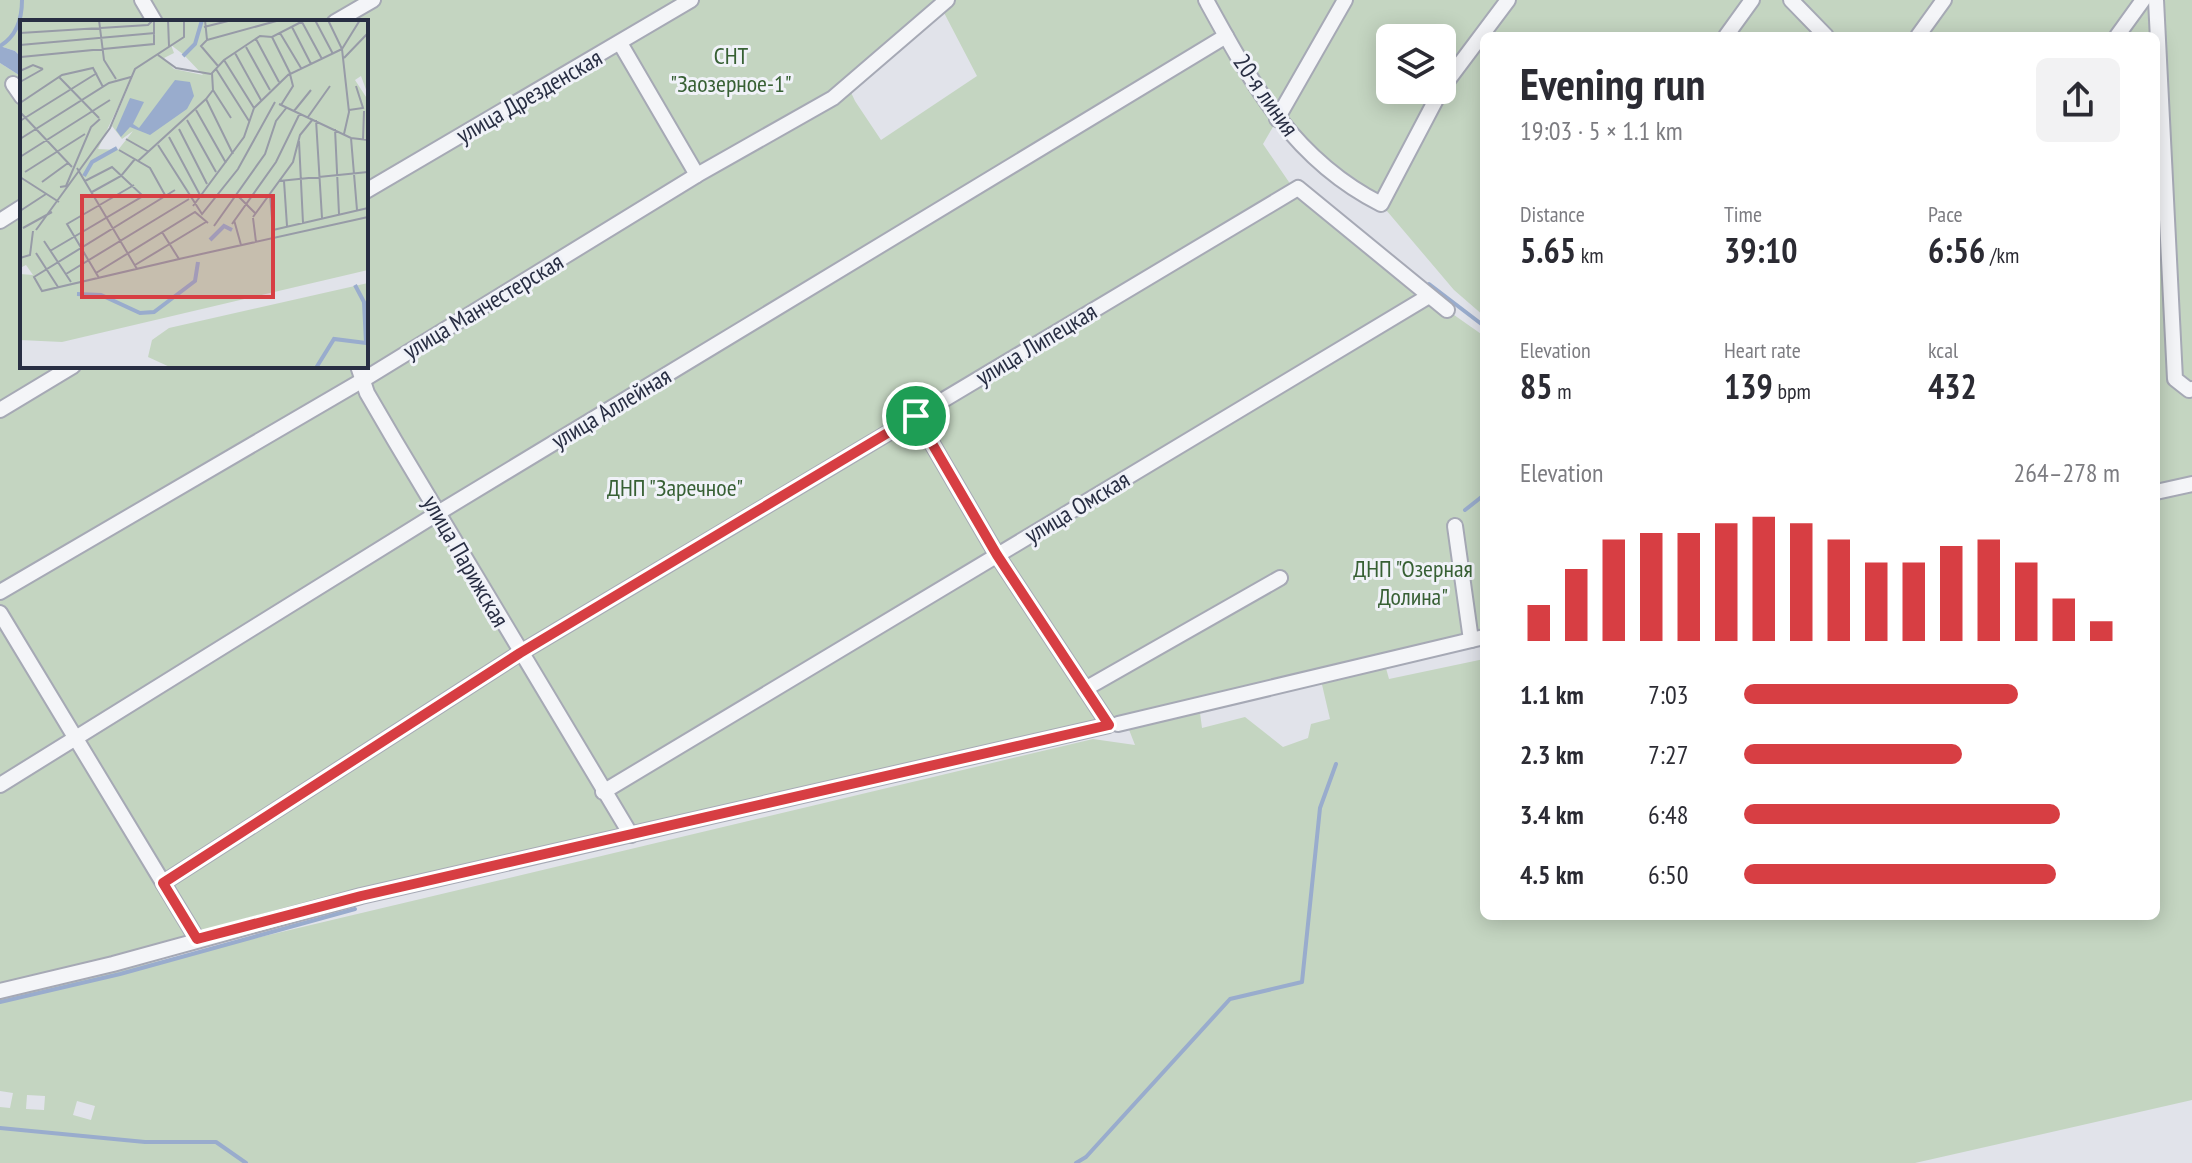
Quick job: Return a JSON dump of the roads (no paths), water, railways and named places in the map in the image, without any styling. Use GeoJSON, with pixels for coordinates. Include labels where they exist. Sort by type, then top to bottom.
{"type":"FeatureCollection","features":[{"type":"Feature","properties":{"kind":"street"},"geometry":{"type":"LineString","coordinates":[[142,0],[154,20]]}},
{"type":"Feature","properties":{"kind":"street"},"geometry":{"type":"LineString","coordinates":[[338,20],[373,0]]}},
{"type":"Feature","properties":{"kind":"street","name":"улица Дрезденская"},"geometry":{"type":"LineString","coordinates":[[368,190],[691,0]]}},
{"type":"Feature","properties":{"kind":"street","name":"улица Манчестерская"},"geometry":{"type":"LineString","coordinates":[[0,592],[360,373],[833,98],[947,0]]}},
{"type":"Feature","properties":{"kind":"street","name":"20-я линия"},"geometry":{"type":"LineString","coordinates":[[1206,0],[1277,119],[1336,178],[1381,204],[1434,104]]}},
{"type":"Feature","properties":{"kind":"street"},"geometry":{"type":"LineString","coordinates":[[1277,119],[1345,0]]}},
{"type":"Feature","properties":{"kind":"street"},"geometry":{"type":"LineString","coordinates":[[1484,32],[1508,0]]}},
{"type":"Feature","properties":{"kind":"street"},"geometry":{"type":"LineString","coordinates":[[1729,32],[1752,0]]}},
{"type":"Feature","properties":{"kind":"street"},"geometry":{"type":"LineString","coordinates":[[1791,0],[1822,32]]}},
{"type":"Feature","properties":{"kind":"street"},"geometry":{"type":"LineString","coordinates":[[1921,32],[1944,0]]}},
{"type":"Feature","properties":{"kind":"street"},"geometry":{"type":"LineString","coordinates":[[2120,32],[2143,0]]}},
{"type":"Feature","properties":{"kind":"street"},"geometry":{"type":"LineString","coordinates":[[2156,0],[2158,32]]}},
{"type":"Feature","properties":{"kind":"street","name":"улица Аллейная"},"geometry":{"type":"LineString","coordinates":[[0,785],[438,513],[1226,36]]}},
{"type":"Feature","properties":{"kind":"street"},"geometry":{"type":"LineString","coordinates":[[1456,70],[1480,38]]}},
{"type":"Feature","properties":{"kind":"street"},"geometry":{"type":"LineString","coordinates":[[620,43],[697,175]]}},
{"type":"Feature","properties":{"kind":"street"},"geometry":{"type":"LineString","coordinates":[[2160,81],[2175,379],[2190,390]]}},
{"type":"Feature","properties":{"kind":"street"},"geometry":{"type":"LineString","coordinates":[[13,84],[20,94]]}},
{"type":"Feature","properties":{"kind":"street","name":"улица Липецкая"},"geometry":{"type":"LineString","coordinates":[[163,883],[520,653],[1298,188],[1447,310]]}},
{"type":"Feature","properties":{"kind":"street"},"geometry":{"type":"LineString","coordinates":[[0,221],[20,208]]}},
{"type":"Feature","properties":{"kind":"street","name":"улица Омская"},"geometry":{"type":"LineString","coordinates":[[603,792],[1429,296]]}},
{"type":"Feature","properties":{"kind":"street"},"geometry":{"type":"LineString","coordinates":[[0,410],[70,368]]}},
{"type":"Feature","properties":{"kind":"street","name":"улица Парижская"},"geometry":{"type":"LineString","coordinates":[[360,373],[367,393],[631,835]]}},
{"type":"Feature","properties":{"kind":"street"},"geometry":{"type":"LineString","coordinates":[[916,416],[997,555],[1085,689],[1113,724]]}},
{"type":"Feature","properties":{"kind":"street"},"geometry":{"type":"LineString","coordinates":[[2160,491],[2192,484]]}},
{"type":"Feature","properties":{"kind":"street"},"geometry":{"type":"LineString","coordinates":[[0,991],[113,964],[361,896],[1478,639],[1455,526]]}},
{"type":"Feature","properties":{"kind":"street"},"geometry":{"type":"LineString","coordinates":[[1085,689],[1280,578]]}},
{"type":"Feature","properties":{"kind":"street"},"geometry":{"type":"LineString","coordinates":[[0,613],[197,939]]}},
{"type":"Feature","properties":{"kind":"water"},"geometry":{"type":"Polygon","coordinates":[[[0,46],[15,51],[20,56],[20,76],[0,63],[0,46]]]}},
{"type":"Feature","properties":{"kind":"waterway"},"geometry":{"type":"LineString","coordinates":[[0,46],[11,37],[17,26],[22,0]]}},
{"type":"Feature","properties":{"kind":"waterway"},"geometry":{"type":"LineString","coordinates":[[1429,284],[1480,323]]}},
{"type":"Feature","properties":{"kind":"waterway"},"geometry":{"type":"LineString","coordinates":[[1465,510],[1480,498]]}},
{"type":"Feature","properties":{"kind":"waterway"},"geometry":{"type":"LineString","coordinates":[[1076,1163],[1086,1157],[1230,999],[1302,982],[1320,808],[1336,764]]}},
{"type":"Feature","properties":{"kind":"waterway"},"geometry":{"type":"LineString","coordinates":[[0,1002],[120,974],[355,909]]}},
{"type":"Feature","properties":{"kind":"waterway"},"geometry":{"type":"LineString","coordinates":[[0,1128],[145,1142],[216,1142],[246,1163]]}},
{"type":"Feature","properties":{"kind":"park label","name":"СНТ \"Заозерное-1\""},"geometry":{"type":"Point","coordinates":[731,69]}},
{"type":"Feature","properties":{"kind":"park label","name":"ДНП \"Заречное\""},"geometry":{"type":"Point","coordinates":[675,487]}},
{"type":"Feature","properties":{"kind":"park label","name":"ДНП \"Озерная Долина\""},"geometry":{"type":"Point","coordinates":[1413,582]}}]}
